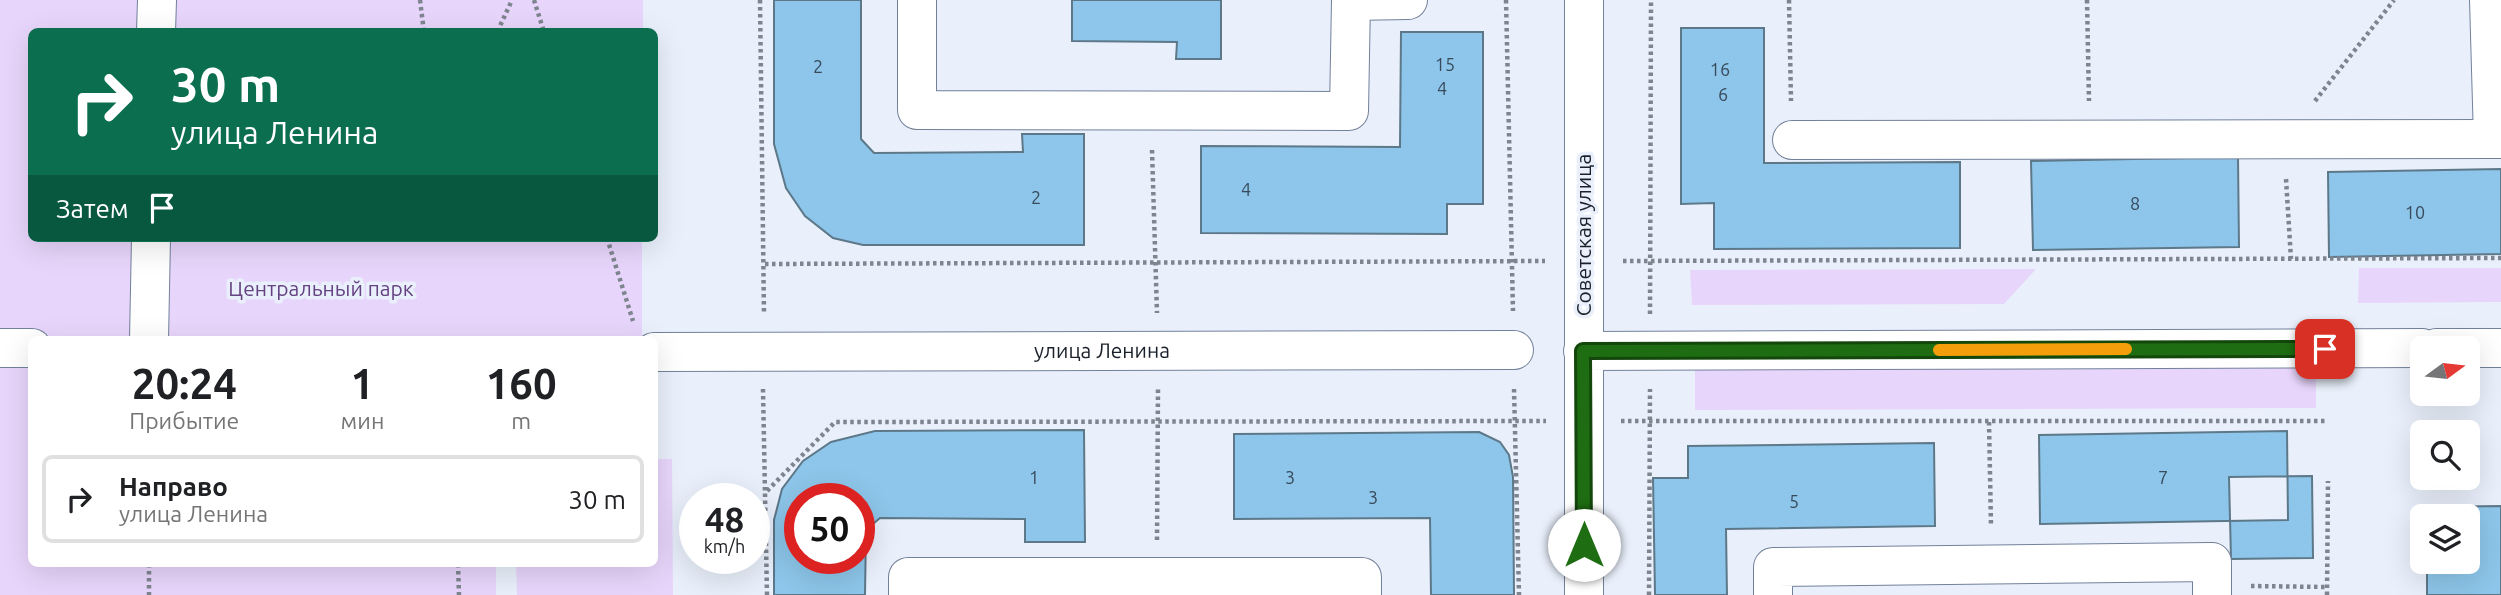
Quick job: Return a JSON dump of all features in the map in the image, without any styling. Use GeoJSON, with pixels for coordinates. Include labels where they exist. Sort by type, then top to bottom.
{"type":"FeatureCollection","features":[{"type":"Feature","properties":{"kind":"main road"},"geometry":{"type":"LineString","coordinates":[[156,28],[157,0]]}},
{"type":"Feature","properties":{"kind":"main road"},"geometry":{"type":"LineString","coordinates":[[917,0],[917,110],[1349,111],[1351,1],[1408,0]]}},
{"type":"Feature","properties":{"kind":"main road","name":"Советская улица"},"geometry":{"type":"LineString","coordinates":[[1584,0],[1584,595]]}},
{"type":"Feature","properties":{"kind":"main road"},"geometry":{"type":"LineString","coordinates":[[1792,140],[2497,139],[2489,0]]}},
{"type":"Feature","properties":{"kind":"main road"},"geometry":{"type":"LineString","coordinates":[[149,336],[151,242]]}},
{"type":"Feature","properties":{"kind":"main road","name":"улица Ленина"},"geometry":{"type":"LineString","coordinates":[[660,343],[763,352],[1514,350]]}},
{"type":"Feature","properties":{"kind":"main road"},"geometry":{"type":"LineString","coordinates":[[0,348],[28,348]]}},
{"type":"Feature","properties":{"kind":"main road"},"geometry":{"type":"LineString","coordinates":[[1583,351],[2410,348]]}},
{"type":"Feature","properties":{"kind":"main road"},"geometry":{"type":"LineString","coordinates":[[2480,348],[2501,348]]}},
{"type":"Feature","properties":{"kind":"main road"},"geometry":{"type":"LineString","coordinates":[[1773,595],[1773,566],[1991,564],[2212,562],[2212,591]]}},
{"type":"Feature","properties":{"kind":"main road"},"geometry":{"type":"LineString","coordinates":[[908,595],[908,577],[1157,576],[1362,577],[1362,595]]}},
{"type":"Feature","properties":{"kind":"path"},"geometry":{"type":"LineString","coordinates":[[420,0],[424,28]]}},
{"type":"Feature","properties":{"kind":"path"},"geometry":{"type":"LineString","coordinates":[[500,28],[512,0]]}},
{"type":"Feature","properties":{"kind":"path"},"geometry":{"type":"LineString","coordinates":[[534,0],[543,28]]}},
{"type":"Feature","properties":{"kind":"path"},"geometry":{"type":"LineString","coordinates":[[760,0],[765,264],[765,483]]}},
{"type":"Feature","properties":{"kind":"path"},"geometry":{"type":"LineString","coordinates":[[1506,0],[1519,595]]}},
{"type":"Feature","properties":{"kind":"path"},"geometry":{"type":"LineString","coordinates":[[1649,595],[1651,0]]}},
{"type":"Feature","properties":{"kind":"path"},"geometry":{"type":"LineString","coordinates":[[1790,0],[1792,140]]}},
{"type":"Feature","properties":{"kind":"path"},"geometry":{"type":"LineString","coordinates":[[2087,0],[2090,140]]}},
{"type":"Feature","properties":{"kind":"path"},"geometry":{"type":"LineString","coordinates":[[2291,259],[2284,139],[2394,0]]}},
{"type":"Feature","properties":{"kind":"path"},"geometry":{"type":"LineString","coordinates":[[1151,110],[1155,263]]}},
{"type":"Feature","properties":{"kind":"path"},"geometry":{"type":"LineString","coordinates":[[609,242],[656,336]]}},
{"type":"Feature","properties":{"kind":"path"},"geometry":{"type":"LineString","coordinates":[[765,264],[2501,258]]}},
{"type":"Feature","properties":{"kind":"path"},"geometry":{"type":"LineString","coordinates":[[770,488],[835,422]]}},
{"type":"Feature","properties":{"kind":"path"},"geometry":{"type":"LineString","coordinates":[[1157,422],[1157,576]]}},
{"type":"Feature","properties":{"kind":"path"},"geometry":{"type":"LineString","coordinates":[[1989,422],[1991,564]]}},
{"type":"Feature","properties":{"kind":"path"},"geometry":{"type":"LineString","coordinates":[[2327,595],[2328,481]]}},
{"type":"Feature","properties":{"kind":"path"},"geometry":{"type":"LineString","coordinates":[[149,567],[149,595]]}},
{"type":"Feature","properties":{"kind":"path"},"geometry":{"type":"LineString","coordinates":[[458,567],[458,595]]}},
{"type":"Feature","properties":{"kind":"path"},"geometry":{"type":"LineString","coordinates":[[767,574],[767,595]]}},
{"type":"Feature","properties":{"kind":"path"},"geometry":{"type":"LineString","coordinates":[[2212,591],[2327,587]]}},
{"type":"Feature","properties":{"kind":"green space","name":"Центральный парк"},"geometry":{"type":"Polygon","coordinates":[[[0,0],[643,0],[643,28],[28,28],[28,242],[642,242],[642,336],[28,336],[28,567],[496,567],[496,595],[0,595],[0,0]]]}},
{"type":"Feature","properties":{"kind":"green space"},"geometry":{"type":"Polygon","coordinates":[[[2359,268],[2501,268],[2501,302],[2358,303],[2359,268]]]}},
{"type":"Feature","properties":{"kind":"green space"},"geometry":{"type":"Polygon","coordinates":[[[2036,269],[2004,304],[1692,305],[1690,270],[2036,269]]]}},
{"type":"Feature","properties":{"kind":"green space"},"geometry":{"type":"Polygon","coordinates":[[[2316,360],[2316,408],[1695,410],[1695,362],[2316,360]]]}},
{"type":"Feature","properties":{"kind":"green space"},"geometry":{"type":"Polygon","coordinates":[[[658,459],[672,459],[673,595],[517,595],[516,567],[658,567],[658,459]]]}},
{"type":"Feature","properties":{"kind":"building"},"geometry":{"type":"Polygon","coordinates":[[[774,0],[861,0],[861,139],[874,153],[1023,152],[1022,134],[1084,134],[1084,245],[863,245],[833,238],[805,216],[786,188],[774,144],[774,0]]]}},
{"type":"Feature","properties":{"kind":"building"},"geometry":{"type":"Polygon","coordinates":[[[1072,0],[1221,0],[1221,59],[1176,59],[1177,42],[1072,41],[1072,0]]]}},
{"type":"Feature","properties":{"kind":"building"},"geometry":{"type":"Polygon","coordinates":[[[1681,28],[1764,28],[1764,163],[1960,162],[1960,248],[1714,249],[1714,203],[1681,204],[1681,28]]]}},
{"type":"Feature","properties":{"kind":"building"},"geometry":{"type":"Polygon","coordinates":[[[1401,32],[1483,32],[1483,204],[1447,204],[1447,234],[1201,233],[1201,146],[1400,147],[1401,32]]]}},
{"type":"Feature","properties":{"kind":"building"},"geometry":{"type":"Polygon","coordinates":[[[2238,157],[2239,247],[2033,250],[2031,161],[2238,157]]]}},
{"type":"Feature","properties":{"kind":"building"},"geometry":{"type":"Polygon","coordinates":[[[2501,169],[2501,254],[2329,257],[2328,172],[2501,169]]]}},
{"type":"Feature","properties":{"kind":"building"},"geometry":{"type":"Polygon","coordinates":[[[1084,430],[1085,542],[1025,542],[1025,519],[880,518],[875,522],[875,483],[786,483],[803,461],[831,442],[875,431],[1084,430]]]}},
{"type":"Feature","properties":{"kind":"building"},"geometry":{"type":"Polygon","coordinates":[[[2287,431],[2288,520],[2040,524],[2039,435],[2287,431]]]}},
{"type":"Feature","properties":{"kind":"building"},"geometry":{"type":"Polygon","coordinates":[[[1479,432],[1500,442],[1509,455],[1513,477],[1514,595],[1431,595],[1430,518],[1234,519],[1234,434],[1479,432]]]}},
{"type":"Feature","properties":{"kind":"building"},"geometry":{"type":"Polygon","coordinates":[[[1934,443],[1935,526],[1726,529],[1727,595],[1655,595],[1653,478],[1688,478],[1688,446],[1934,443]]]}},
{"type":"Feature","properties":{"kind":"building"},"geometry":{"type":"Polygon","coordinates":[[[2312,476],[2313,558],[2231,559],[2229,477],[2312,476]]]}},
{"type":"Feature","properties":{"kind":"building"},"geometry":{"type":"Polygon","coordinates":[[[784,486],[784,574],[865,574],[865,595],[774,595],[774,520],[784,486]]]}},
{"type":"Feature","properties":{"kind":"building"},"geometry":{"type":"Polygon","coordinates":[[[2480,506],[2501,506],[2501,595],[2427,595],[2427,574],[2480,574],[2480,506]]]}},
{"type":"Feature","properties":{"kind":"slow traffic"},"geometry":{"type":"LineString","coordinates":[[1939,350],[2126,349]]}},
{"type":"Feature","properties":{"kind":"route"},"geometry":{"type":"LineString","coordinates":[[1584,545],[1583,351],[2325,349]]}}]}
